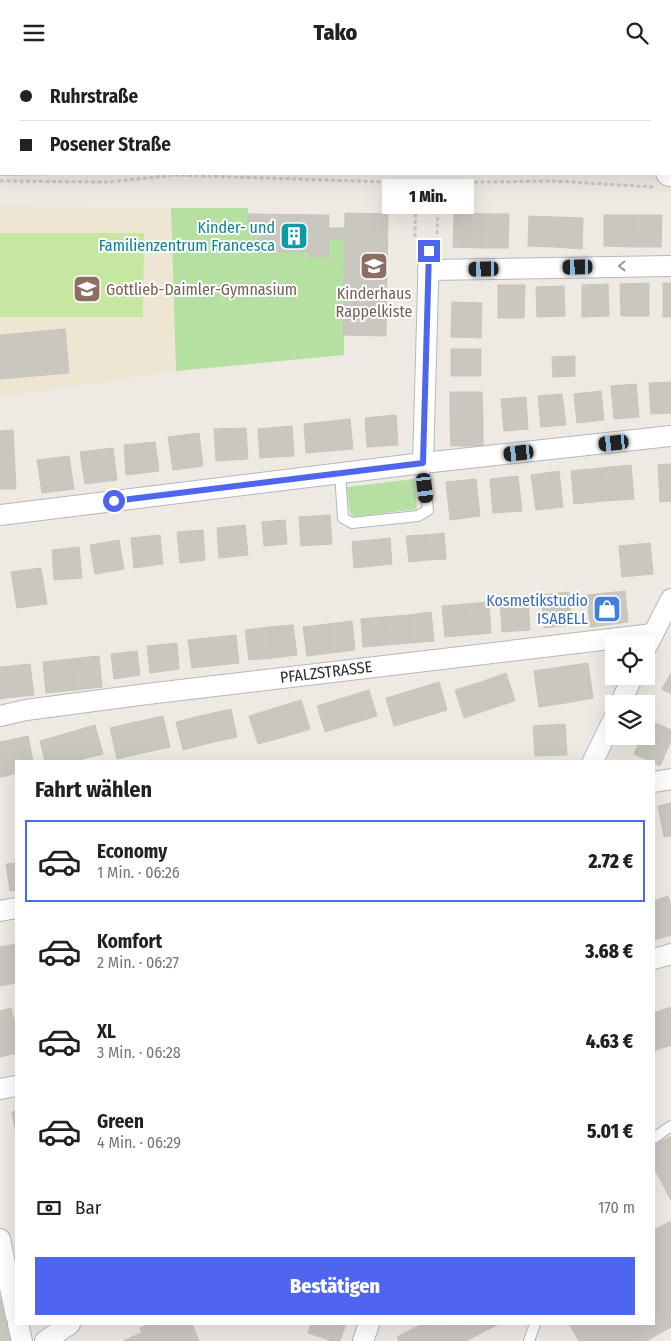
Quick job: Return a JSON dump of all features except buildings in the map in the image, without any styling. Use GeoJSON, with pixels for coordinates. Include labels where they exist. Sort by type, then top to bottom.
{"type":"FeatureCollection","features":[{"type":"Feature","properties":{"kind":"street"},"geometry":{"type":"LineString","coordinates":[[423,463],[428,260],[671,265]]}},
{"type":"Feature","properties":{"kind":"street"},"geometry":{"type":"LineString","coordinates":[[0,515],[423,463],[671,437]]}},
{"type":"Feature","properties":{"kind":"street"},"geometry":{"type":"LineString","coordinates":[[653,635],[670,602]]}},
{"type":"Feature","properties":{"kind":"street","name":"PFALZSTRASSE"},"geometry":{"type":"LineString","coordinates":[[0,715],[157,693],[605,646]]}},
{"type":"Feature","properties":{"kind":"street"},"geometry":{"type":"LineString","coordinates":[[594,760],[605,737]]}},
{"type":"Feature","properties":{"kind":"street"},"geometry":{"type":"LineString","coordinates":[[655,782],[671,779]]}},
{"type":"Feature","properties":{"kind":"street"},"geometry":{"type":"LineString","coordinates":[[0,911],[15,908]]}},
{"type":"Feature","properties":{"kind":"street"},"geometry":{"type":"LineString","coordinates":[[655,959],[671,953]]}},
{"type":"Feature","properties":{"kind":"street"},"geometry":{"type":"LineString","coordinates":[[0,1089],[15,1086]]}},
{"type":"Feature","properties":{"kind":"street"},"geometry":{"type":"LineString","coordinates":[[0,1239],[15,1311]]}},
{"type":"Feature","properties":{"kind":"street"},"geometry":{"type":"LineString","coordinates":[[18,1325],[22,1341]]}},
{"type":"Feature","properties":{"kind":"street"},"geometry":{"type":"LineString","coordinates":[[46,1341],[69,1325]]}},
{"type":"Feature","properties":{"kind":"street"},"geometry":{"type":"LineString","coordinates":[[363,1341],[369,1325]]}},
{"type":"Feature","properties":{"kind":"lane"},"geometry":{"type":"LineString","coordinates":[[340,473],[343,518],[352,523],[418,516],[428,510],[423,463]]}},
{"type":"Feature","properties":{"kind":"lane"},"geometry":{"type":"LineString","coordinates":[[655,1137],[671,1126]]}},
{"type":"Feature","properties":{"kind":"lane"},"geometry":{"type":"LineString","coordinates":[[529,1341],[535,1325]]}},
{"type":"Feature","properties":{"kind":"path"},"geometry":{"type":"LineString","coordinates":[[0,181],[107,182],[175,175],[416,183],[667,177]]}},
{"type":"Feature","properties":{"kind":"path"},"geometry":{"type":"LineString","coordinates":[[416,183],[414,251],[428,260],[437,251],[439,183]]}},
{"type":"Feature","properties":{"kind":"shaded area","name":"Gottlieb-Daimler-Gymnasium"},"geometry":{"type":"Polygon","coordinates":[[[0,206],[171,208],[176,371],[0,397],[0,206]]]}},
{"type":"Feature","properties":{"kind":"green space"},"geometry":{"type":"Polygon","coordinates":[[[0,175],[70,175],[0,176],[0,175]]]}},
{"type":"Feature","properties":{"kind":"green space"},"geometry":{"type":"Polygon","coordinates":[[[171,208],[248,208],[248,234],[258,234],[310,252],[310,257],[329,257],[329,238],[344,238],[344,355],[176,371],[171,208]]]}},
{"type":"Feature","properties":{"kind":"green space"},"geometry":{"type":"Polygon","coordinates":[[[0,233],[144,233],[143,317],[0,317],[0,233]]]}},
{"type":"Feature","properties":{"kind":"green space"},"geometry":{"type":"Polygon","coordinates":[[[414,479],[417,509],[355,517],[350,513],[347,487],[414,479]]]}},
{"type":"Feature","properties":{"kind":"place","name":"Kinder- und Familienzentrum Francesca"},"geometry":{"type":"Point","coordinates":[294,236]}},
{"type":"Feature","properties":{"kind":"place","name":"Kinderhaus Rappelkiste"},"geometry":{"type":"Point","coordinates":[374,266]}},
{"type":"Feature","properties":{"kind":"place","name":"Gottlieb-Daimler-Gymnasium"},"geometry":{"type":"Point","coordinates":[87,289]}},
{"type":"Feature","properties":{"kind":"place","name":"Kosmetikstudio ISABELL"},"geometry":{"type":"Point","coordinates":[607,609]}},
{"type":"Feature","properties":{"kind":"route"},"geometry":{"type":"LineString","coordinates":[[114,501],[423,463],[429,251]]}}]}
